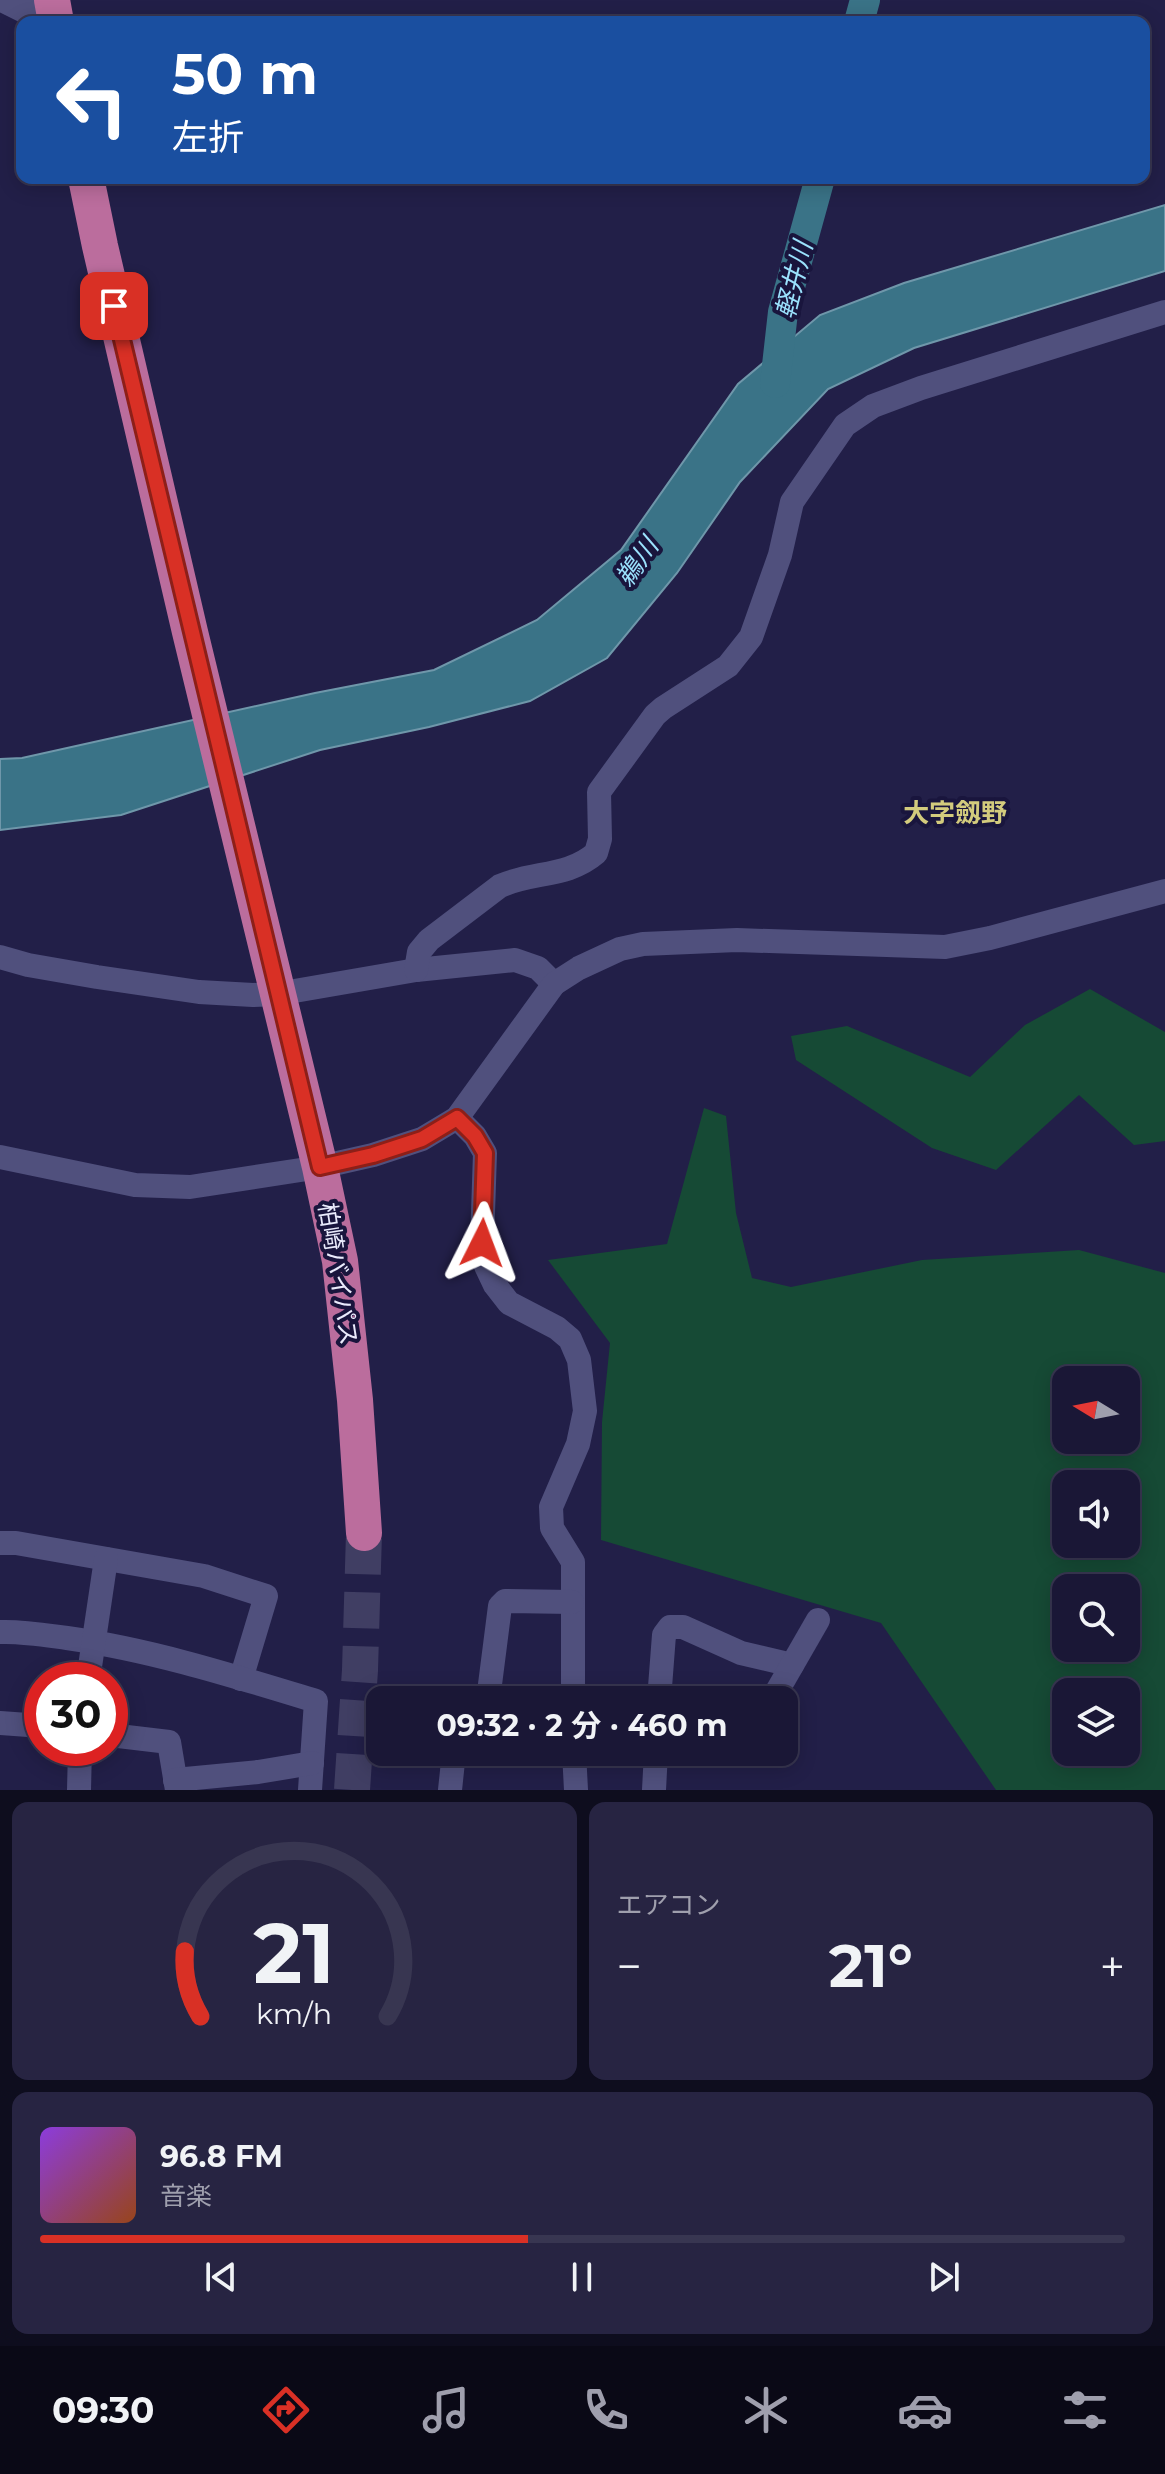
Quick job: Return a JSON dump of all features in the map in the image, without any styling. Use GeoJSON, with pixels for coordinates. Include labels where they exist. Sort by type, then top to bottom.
{"type":"FeatureCollection","features":[{"type":"Feature","properties":{"kind":"highway","name":"柏崎バイパス"},"geometry":{"type":"LineString","coordinates":[[87,184],[340,1261],[355,1400],[364,1533]]}},
{"type":"Feature","properties":{"kind":"street"},"geometry":{"type":"LineString","coordinates":[[2,0],[26,12],[35,0]]}},
{"type":"Feature","properties":{"kind":"street"},"geometry":{"type":"LineString","coordinates":[[416,970],[419,952],[429,940],[500,886],[512,880],[577,867],[596,853],[600,839],[599,792],[655,715],[728,666],[751,637],[780,555],[792,502],[845,425],[873,406],[921,388],[1165,312]]}},
{"type":"Feature","properties":{"kind":"street"},"geometry":{"type":"LineString","coordinates":[[0,1157],[135,1185],[190,1187],[320,1167],[373,1155],[422,1139],[457,1118],[554,984],[579,968],[620,949],[643,944],[737,940],[945,947],[1165,891]]}},
{"type":"Feature","properties":{"kind":"street"},"geometry":{"type":"LineString","coordinates":[[0,957],[28,965],[199,992],[253,995],[277,994],[416,970],[515,960],[538,968],[554,984]]}},
{"type":"Feature","properties":{"kind":"street"},"geometry":{"type":"LineString","coordinates":[[457,1118],[475,1136],[485,1153],[482,1243],[486,1266],[495,1285],[509,1303],[557,1328],[570,1339],[579,1360],[585,1411],[578,1444],[551,1507],[552,1528],[573,1562],[573,1686]]}},
{"type":"Feature","properties":{"kind":"street"},"geometry":{"type":"LineString","coordinates":[[0,1543],[16,1543],[204,1576],[266,1596],[241,1679]]}},
{"type":"Feature","properties":{"kind":"street"},"geometry":{"type":"LineString","coordinates":[[91,1662],[106,1559]]}},
{"type":"Feature","properties":{"kind":"street"},"geometry":{"type":"LineString","coordinates":[[490,1686],[500,1606],[505,1601],[572,1602]]}},
{"type":"Feature","properties":{"kind":"street"},"geometry":{"type":"LineString","coordinates":[[780,1686],[818,1620]]}},
{"type":"Feature","properties":{"kind":"street"},"geometry":{"type":"LineString","coordinates":[[660,1686],[664,1635],[670,1627],[683,1627],[741,1653],[792,1665]]}},
{"type":"Feature","properties":{"kind":"street"},"geometry":{"type":"LineString","coordinates":[[0,1632],[15,1631],[94,1642],[165,1657],[316,1701],[310,1790]]}},
{"type":"Feature","properties":{"kind":"street"},"geometry":{"type":"LineString","coordinates":[[0,1723],[24,1725]]}},
{"type":"Feature","properties":{"kind":"street"},"geometry":{"type":"LineString","coordinates":[[128,1737],[169,1742],[176,1785],[260,1781],[312,1763]]}},
{"type":"Feature","properties":{"kind":"street"},"geometry":{"type":"LineString","coordinates":[[79,1790],[80,1766]]}},
{"type":"Feature","properties":{"kind":"street"},"geometry":{"type":"LineString","coordinates":[[450,1790],[453,1766]]}},
{"type":"Feature","properties":{"kind":"street"},"geometry":{"type":"LineString","coordinates":[[575,1766],[576,1790]]}},
{"type":"Feature","properties":{"kind":"street"},"geometry":{"type":"LineString","coordinates":[[653,1766],[654,1790]]}},
{"type":"Feature","properties":{"kind":"green space"},"geometry":{"type":"Polygon","coordinates":[[[1090,989],[1165,1032],[1165,1141],[1134,1145],[1079,1095],[996,1170],[932,1148],[796,1060],[791,1036],[847,1026],[970,1077],[1025,1025],[1090,989]]]}},
{"type":"Feature","properties":{"kind":"green space"},"geometry":{"type":"Polygon","coordinates":[[[704,1108],[726,1116],[736,1213],[752,1278],[791,1287],[922,1260],[1079,1250],[1165,1273],[1165,1790],[996,1790],[881,1623],[601,1540],[602,1422],[610,1343],[548,1260],[667,1244],[704,1108]]]}},
{"type":"Feature","properties":{"kind":"water","name":"鵜川"},"geometry":{"type":"Polygon","coordinates":[[[1165,205],[1165,271],[914,348],[828,389],[740,482],[677,573],[607,658],[530,701],[320,750],[121,815],[0,830],[0,759],[22,758],[434,670],[537,620],[621,550],[738,384],[820,315],[904,283],[1165,205]]]}},
{"type":"Feature","properties":{"kind":"waterway","name":"軽井川"},"geometry":{"type":"LineString","coordinates":[[861,16],[865,0]]}},
{"type":"Feature","properties":{"kind":"waterway","name":"軽井川"},"geometry":{"type":"LineString","coordinates":[[775,383],[783,312],[818,184]]}},
{"type":"Feature","properties":{"kind":"tunnel"},"geometry":{"type":"LineString","coordinates":[[352,1790],[364,1533]]}},
{"type":"Feature","properties":{"kind":"district","name":"大字劔野"},"geometry":{"type":"Point","coordinates":[955,813]}},
{"type":"Feature","properties":{"kind":"route"},"geometry":{"type":"LineString","coordinates":[[114,306],[320,1167],[373,1155],[422,1139],[457,1118],[475,1136],[485,1153],[482,1243]]}}]}
